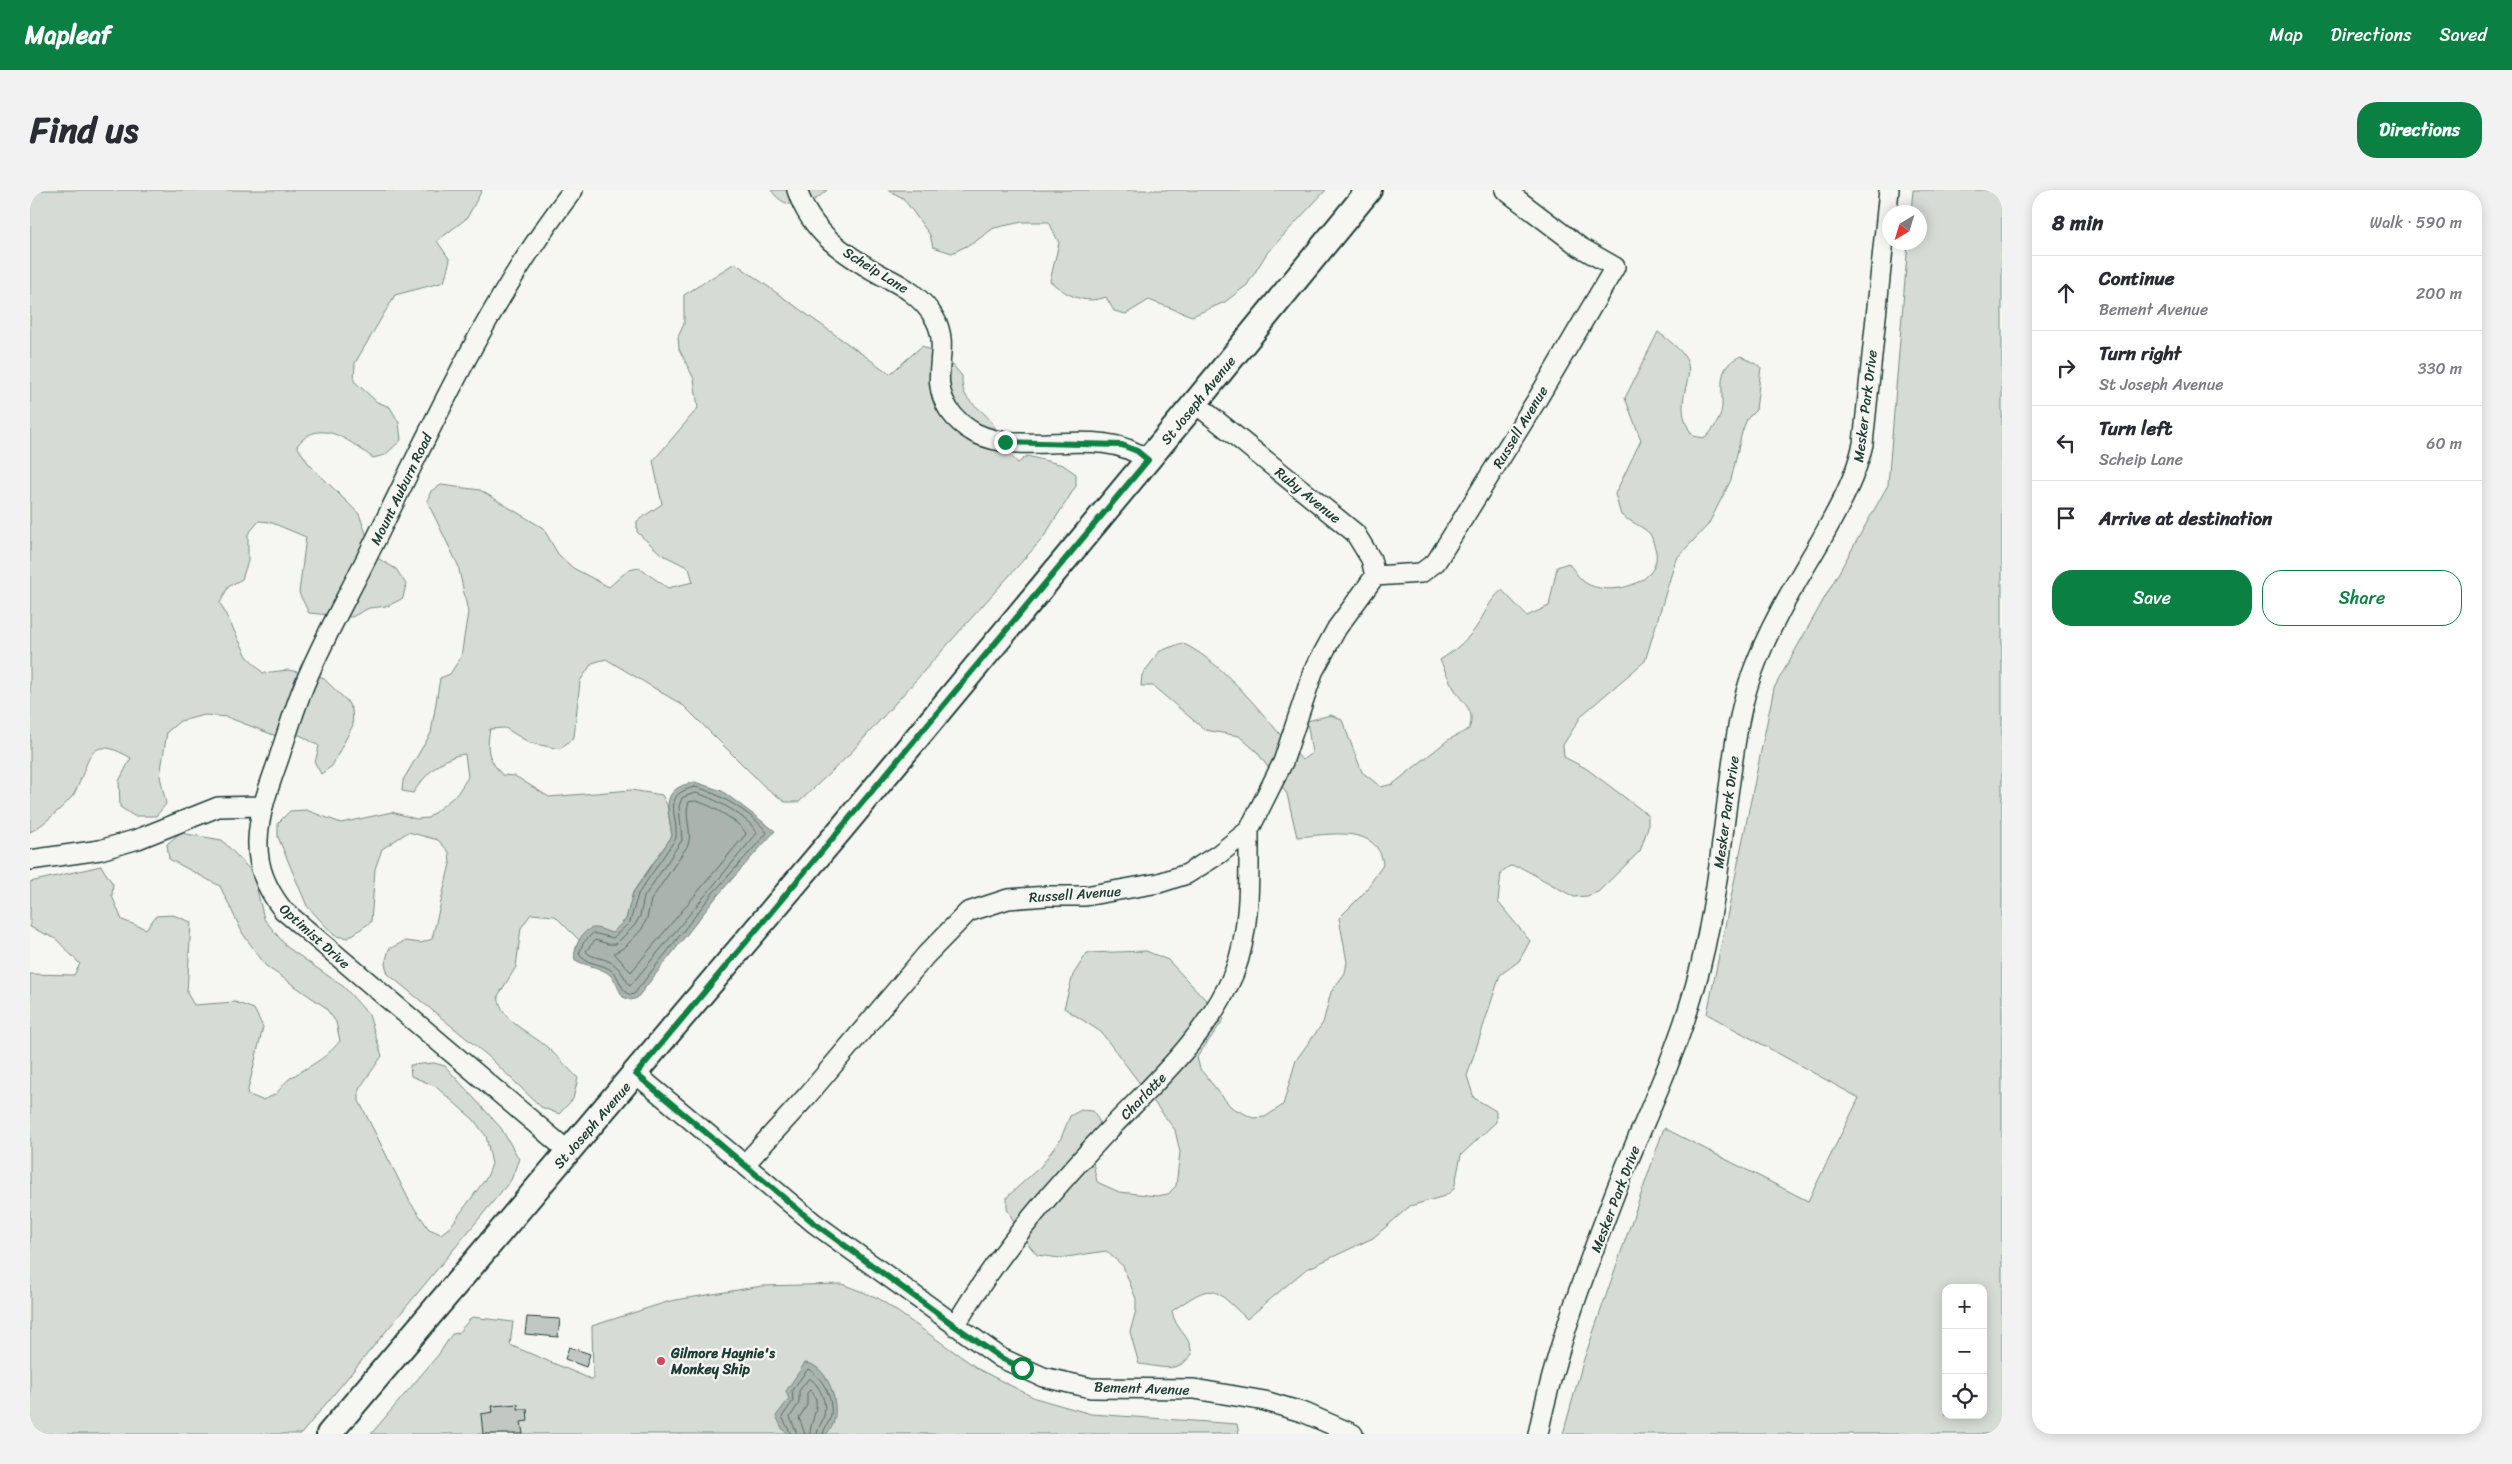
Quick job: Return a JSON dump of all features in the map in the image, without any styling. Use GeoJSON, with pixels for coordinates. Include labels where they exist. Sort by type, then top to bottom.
{"type":"FeatureCollection","features":[{"type":"Feature","properties":{"kind":"main road","name":"St Joseph Avenue"},"geometry":{"type":"LineString","coordinates":[[329,1434],[636,1074],[1195,404],[1368,190]]}},
{"type":"Feature","properties":{"kind":"street","name":"Mount Auburn Road"},"geometry":{"type":"LineString","coordinates":[[263,806],[302,691],[417,454],[508,284],[543,229],[573,190]]}},
{"type":"Feature","properties":{"kind":"street","name":"Scheip Lane"},"geometry":{"type":"LineString","coordinates":[[797,190],[803,208],[811,223],[854,258],[909,290],[934,318],[940,333],[942,350],[939,364],[940,392],[948,408],[961,424],[985,437],[1005,442],[1122,445],[1137,451],[1148,460]]}},
{"type":"Feature","properties":{"kind":"street","name":"Russell Avenue"},"geometry":{"type":"LineString","coordinates":[[745,1164],[807,1096],[926,955],[968,912],[1008,899],[1085,896],[1159,883],[1186,874],[1219,854],[1249,830],[1283,762],[1313,672],[1337,628],[1375,576],[1413,574],[1426,571],[1436,562],[1538,398],[1615,266],[1580,247],[1505,190]]}},
{"type":"Feature","properties":{"kind":"street","name":"Mesker Park Drive"},"geometry":{"type":"LineString","coordinates":[[1538,1434],[1565,1337],[1584,1280],[1615,1193],[1685,1020],[1695,988],[1709,928],[1736,738],[1752,673],[1768,633],[1838,509],[1858,465],[1863,444],[1889,190]]}},
{"type":"Feature","properties":{"kind":"street","name":"Ruby Avenue"},"geometry":{"type":"LineString","coordinates":[[1195,404],[1355,533],[1371,559],[1375,576]]}},
{"type":"Feature","properties":{"kind":"street"},"geometry":{"type":"LineString","coordinates":[[30,860],[100,850],[131,841],[218,807],[263,806]]}},
{"type":"Feature","properties":{"kind":"street","name":"Optimist Drive"},"geometry":{"type":"LineString","coordinates":[[263,806],[258,839],[259,864],[272,895],[283,910],[569,1152]]}},
{"type":"Feature","properties":{"kind":"street","name":"Charlotte"},"geometry":{"type":"LineString","coordinates":[[955,1326],[990,1269],[1031,1218],[1103,1137],[1163,1075],[1223,994],[1241,951],[1246,916],[1249,830]]}},
{"type":"Feature","properties":{"kind":"street","name":"Bement Avenue"},"geometry":{"type":"LineString","coordinates":[[636,1074],[814,1223],[1001,1358],[1044,1376],[1091,1388],[1194,1389],[1265,1401],[1305,1413],[1353,1434]]}},
{"type":"Feature","properties":{"kind":"shaded area"},"geometry":{"type":"Polygon","coordinates":[[[30,190],[482,190],[467,218],[437,241],[450,260],[444,282],[395,295],[355,363],[354,381],[377,402],[390,407],[399,423],[401,440],[385,455],[373,458],[345,439],[325,432],[315,433],[306,437],[297,446],[309,464],[359,514],[374,556],[396,569],[406,584],[403,598],[388,606],[369,608],[352,617],[309,613],[299,593],[306,537],[270,522],[259,521],[248,534],[248,561],[242,579],[228,587],[220,603],[247,656],[263,673],[288,670],[322,677],[347,701],[352,710],[353,725],[332,766],[321,774],[315,763],[319,746],[300,735],[276,736],[227,717],[205,715],[180,721],[167,732],[160,776],[166,804],[156,816],[134,816],[120,807],[119,781],[131,758],[105,748],[97,749],[87,762],[71,798],[47,821],[30,832],[30,190]]]}},
{"type":"Feature","properties":{"kind":"shaded area"},"geometry":{"type":"Polygon","coordinates":[[[771,190],[827,190],[813,201],[798,205],[784,202],[771,190]]]}},
{"type":"Feature","properties":{"kind":"shaded area"},"geometry":{"type":"Polygon","coordinates":[[[888,190],[1326,190],[1267,253],[1247,285],[1225,302],[1192,316],[1149,300],[1126,314],[1114,311],[1106,297],[1090,300],[1062,291],[1050,281],[1059,243],[1049,222],[1022,222],[994,228],[973,243],[952,253],[933,247],[930,235],[903,198],[888,190]]]}},
{"type":"Feature","properties":{"kind":"shaded area"},"geometry":{"type":"Polygon","coordinates":[[[1913,190],[2002,190],[2002,1434],[1563,1434],[1583,1362],[1664,1128],[1808,1201],[1859,1098],[1707,1014],[1774,688],[1888,485],[1907,250],[1927,250],[1927,205],[1912,205],[1913,190]]]}},
{"type":"Feature","properties":{"kind":"shaded area"},"geometry":{"type":"Polygon","coordinates":[[[735,263],[890,374],[922,346],[946,357],[962,376],[962,385],[967,397],[990,420],[1004,447],[1018,463],[1027,456],[1063,465],[1076,474],[1076,486],[1043,538],[848,756],[799,802],[785,802],[764,786],[684,706],[606,659],[592,663],[580,681],[574,737],[560,749],[530,743],[505,728],[490,729],[489,754],[502,775],[515,776],[549,797],[631,790],[662,795],[667,805],[672,836],[633,892],[626,919],[612,934],[594,929],[587,932],[579,940],[555,916],[531,914],[521,928],[516,967],[498,996],[505,1013],[511,1020],[548,1048],[578,1078],[573,1099],[559,1114],[541,1107],[488,1056],[388,974],[385,964],[389,949],[405,941],[421,943],[432,939],[450,864],[449,852],[438,840],[408,832],[382,849],[375,869],[371,922],[348,938],[335,936],[307,906],[278,837],[278,823],[290,811],[306,810],[341,823],[392,812],[416,819],[428,818],[457,794],[468,777],[465,754],[442,762],[423,780],[413,793],[402,791],[403,780],[431,733],[440,678],[450,674],[461,657],[468,612],[458,565],[427,501],[431,491],[441,485],[480,490],[543,528],[558,554],[573,568],[609,587],[628,570],[639,568],[668,588],[693,582],[689,568],[661,554],[637,532],[637,521],[662,504],[653,461],[698,408],[694,379],[679,349],[678,337],[684,324],[684,295],[735,263]]]}},
{"type":"Feature","properties":{"kind":"shaded area"},"geometry":{"type":"Polygon","coordinates":[[[1658,332],[1677,348],[1686,359],[1688,375],[1683,413],[1686,424],[1693,436],[1705,438],[1714,428],[1722,407],[1722,377],[1724,371],[1733,360],[1741,356],[1761,367],[1756,410],[1747,419],[1742,432],[1731,480],[1708,525],[1676,559],[1645,661],[1582,715],[1563,745],[1564,757],[1587,769],[1648,815],[1648,827],[1640,851],[1598,892],[1587,896],[1574,897],[1522,868],[1510,866],[1501,872],[1498,902],[1530,941],[1519,961],[1500,975],[1467,1076],[1474,1098],[1496,1111],[1496,1122],[1461,1155],[1454,1189],[1445,1196],[1410,1206],[1373,1238],[1305,1270],[1247,1319],[1219,1294],[1212,1291],[1196,1295],[1172,1311],[1176,1323],[1188,1341],[1192,1354],[1186,1361],[1174,1367],[1168,1368],[1139,1364],[1130,1332],[1136,1310],[1136,1299],[1123,1266],[1106,1251],[1060,1258],[1037,1255],[1023,1238],[1007,1209],[1007,1197],[1041,1166],[1061,1138],[1070,1116],[1081,1110],[1093,1111],[1100,1125],[1100,1135],[1093,1159],[1097,1182],[1119,1192],[1157,1196],[1168,1194],[1176,1186],[1180,1152],[1175,1130],[1101,1032],[1064,1008],[1073,975],[1087,953],[1146,951],[1168,960],[1224,1019],[1197,1057],[1200,1069],[1231,1107],[1253,1118],[1265,1117],[1283,1105],[1296,1060],[1323,1023],[1331,992],[1345,973],[1347,962],[1339,918],[1363,894],[1383,865],[1379,852],[1372,843],[1362,837],[1350,834],[1336,834],[1297,837],[1287,794],[1257,752],[1239,736],[1205,730],[1153,686],[1141,686],[1142,675],[1160,651],[1182,643],[1199,652],[1231,679],[1302,760],[1312,753],[1307,721],[1331,715],[1342,720],[1362,772],[1381,787],[1393,784],[1448,740],[1469,729],[1471,722],[1470,712],[1453,687],[1440,660],[1471,634],[1497,594],[1502,590],[1527,616],[1549,606],[1557,567],[1568,563],[1583,581],[1606,589],[1620,588],[1633,584],[1644,578],[1653,569],[1656,558],[1651,535],[1621,515],[1615,494],[1641,440],[1625,398],[1658,332]]]}},
{"type":"Feature","properties":{"kind":"shaded area"},"geometry":{"type":"Polygon","coordinates":[[[180,833],[222,840],[253,873],[264,919],[287,947],[344,987],[369,1015],[382,1056],[359,1089],[359,1101],[410,1202],[429,1229],[441,1234],[450,1227],[487,1177],[492,1164],[486,1136],[473,1119],[435,1086],[411,1076],[410,1065],[434,1063],[445,1066],[501,1128],[519,1159],[511,1180],[301,1434],[30,1434],[30,974],[74,975],[80,964],[56,939],[30,927],[30,882],[101,866],[113,884],[112,896],[122,920],[146,929],[156,916],[173,915],[191,922],[187,993],[194,1005],[235,1002],[254,1009],[263,1027],[247,1094],[262,1100],[274,1095],[287,1081],[323,1057],[340,1041],[336,1022],[325,1007],[266,966],[243,934],[220,886],[169,859],[167,844],[180,833]]]}},
{"type":"Feature","properties":{"kind":"shaded area"},"geometry":{"type":"Polygon","coordinates":[[[842,1284],[878,1298],[980,1370],[1035,1398],[1091,1414],[1237,1424],[1239,1434],[371,1434],[439,1354],[452,1334],[458,1333],[472,1317],[513,1322],[510,1345],[593,1380],[592,1326],[670,1301],[762,1286],[842,1284]]]}},
{"type":"Feature","properties":{"kind":"water"},"geometry":{"type":"Polygon","coordinates":[[[695,782],[722,791],[775,831],[717,896],[637,998],[631,1000],[623,997],[608,973],[575,960],[575,950],[580,939],[591,928],[612,933],[626,919],[633,893],[672,836],[668,808],[668,801],[671,795],[676,789],[695,782]]]}},
{"type":"Feature","properties":{"kind":"water"},"geometry":{"type":"Polygon","coordinates":[[[805,1363],[814,1366],[822,1372],[833,1393],[835,1417],[832,1427],[826,1434],[789,1434],[783,1430],[776,1416],[789,1399],[786,1391],[805,1363]]]}},
{"type":"Feature","properties":{"kind":"building"},"geometry":{"type":"Polygon","coordinates":[[[527,1317],[560,1319],[558,1337],[525,1334],[527,1317]]]}},
{"type":"Feature","properties":{"kind":"building"},"geometry":{"type":"Polygon","coordinates":[[[569,1347],[590,1354],[586,1367],[565,1359],[569,1347]]]}},
{"type":"Feature","properties":{"kind":"building"},"geometry":{"type":"Polygon","coordinates":[[[518,1404],[518,1409],[527,1409],[528,1421],[521,1422],[523,1434],[483,1434],[481,1414],[493,1412],[492,1406],[518,1404]]]}},
{"type":"Feature","properties":{"kind":"place","name":"Gilmore Haynie's Monkey Ship"},"geometry":{"type":"Point","coordinates":[661,1361]}},
{"type":"Feature","properties":{"kind":"route"},"geometry":{"type":"LineString","coordinates":[[1005,442],[1122,445],[1137,451],[1148,460],[636,1074],[684,1112],[814,1223],[955,1326],[1001,1358],[1022,1368]]}}]}
